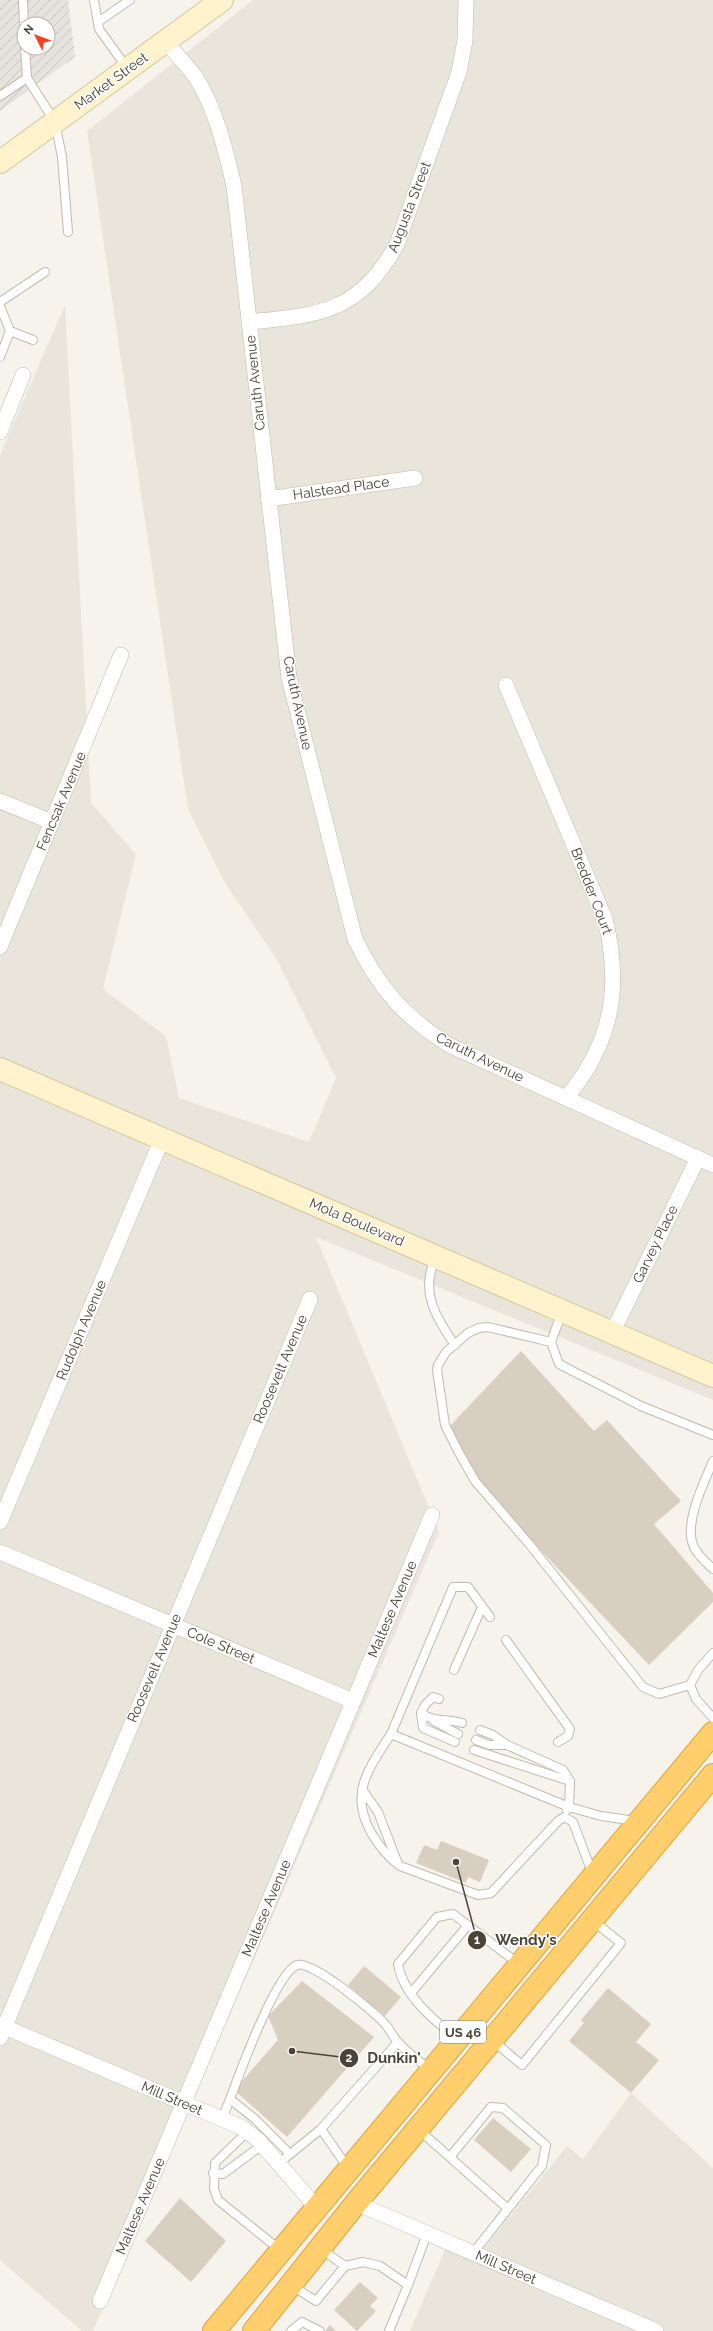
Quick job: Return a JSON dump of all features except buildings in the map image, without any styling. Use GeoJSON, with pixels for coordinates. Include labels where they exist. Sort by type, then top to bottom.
{"type":"FeatureCollection","features":[{"type":"Feature","properties":{"kind":"highway","name":"US 46"},"geometry":{"type":"LineString","coordinates":[[214,2331],[713,1733]]}},
{"type":"Feature","properties":{"kind":"highway","name":"US 46"},"geometry":{"type":"LineString","coordinates":[[254,2331],[417,2129],[592,1919],[711,1782]]}},
{"type":"Feature","properties":{"kind":"street","name":"Augusta Street"},"geometry":{"type":"LineString","coordinates":[[249,322],[308,316],[331,309],[354,296],[372,281],[386,264],[397,244],[459,72],[466,40],[466,0]]}},
{"type":"Feature","properties":{"kind":"street","name":"Market Street"},"geometry":{"type":"LineString","coordinates":[[0,162],[165,41],[212,3]]}},
{"type":"Feature","properties":{"kind":"street","name":"Caruth Avenue"},"geometry":{"type":"LineString","coordinates":[[165,41],[195,76],[212,111],[225,148],[234,186],[289,678],[356,939],[367,964],[386,992],[403,1012],[425,1030],[449,1045],[713,1165]]}},
{"type":"Feature","properties":{"kind":"street"},"geometry":{"type":"LineString","coordinates":[[0,432],[23,375]]}},
{"type":"Feature","properties":{"kind":"street","name":"Halstead Place"},"geometry":{"type":"LineString","coordinates":[[268,499],[415,478]]}},
{"type":"Feature","properties":{"kind":"street","name":"Fencsak Avenue"},"geometry":{"type":"LineString","coordinates":[[0,948],[121,655]]}},
{"type":"Feature","properties":{"kind":"street","name":"Bredder Court"},"geometry":{"type":"LineString","coordinates":[[506,685],[605,919],[612,946],[614,978],[612,1006],[604,1034],[595,1057],[580,1082],[566,1098]]}},
{"type":"Feature","properties":{"kind":"street"},"geometry":{"type":"LineString","coordinates":[[0,801],[52,822]]}},
{"type":"Feature","properties":{"kind":"street","name":"Mola Boulevard"},"geometry":{"type":"LineString","coordinates":[[0,1069],[612,1331],[713,1376]]}},
{"type":"Feature","properties":{"kind":"street","name":"Rudolph Avenue"},"geometry":{"type":"LineString","coordinates":[[0,1522],[162,1139]]}},
{"type":"Feature","properties":{"kind":"street","name":"Garvey Place"},"geometry":{"type":"LineString","coordinates":[[612,1331],[698,1158]]}},
{"type":"Feature","properties":{"kind":"street","name":"Roosevelt Avenue"},"geometry":{"type":"LineString","coordinates":[[2,2030],[310,1299]]}},
{"type":"Feature","properties":{"kind":"street","name":"Maltese Avenue"},"geometry":{"type":"LineString","coordinates":[[100,2301],[432,1515]]}},
{"type":"Feature","properties":{"kind":"street","name":"Cole Street"},"geometry":{"type":"LineString","coordinates":[[0,1552],[353,1701]]}},
{"type":"Feature","properties":{"kind":"street","name":"Mill Street"},"geometry":{"type":"LineString","coordinates":[[2,2030],[243,2128],[262,2145],[317,2208]]}},
{"type":"Feature","properties":{"kind":"street","name":"Mill Street"},"geometry":{"type":"LineString","coordinates":[[356,2203],[656,2331]]}},
{"type":"Feature","properties":{"kind":"lane"},"geometry":{"type":"LineString","coordinates":[[23,0],[24,16]]}},
{"type":"Feature","properties":{"kind":"lane"},"geometry":{"type":"LineString","coordinates":[[94,0],[99,29],[128,68]]}},
{"type":"Feature","properties":{"kind":"lane"},"geometry":{"type":"LineString","coordinates":[[98,22],[130,0]]}},
{"type":"Feature","properties":{"kind":"lane"},"geometry":{"type":"LineString","coordinates":[[25,56],[26,78],[55,122],[62,157],[68,232]]}},
{"type":"Feature","properties":{"kind":"lane"},"geometry":{"type":"LineString","coordinates":[[0,96],[26,78]]}},
{"type":"Feature","properties":{"kind":"lane"},"geometry":{"type":"LineString","coordinates":[[0,302],[45,272]]}},
{"type":"Feature","properties":{"kind":"lane"},"geometry":{"type":"LineString","coordinates":[[0,306],[10,331],[0,357]]}},
{"type":"Feature","properties":{"kind":"lane"},"geometry":{"type":"LineString","coordinates":[[10,331],[33,340]]}},
{"type":"Feature","properties":{"kind":"lane"},"geometry":{"type":"LineString","coordinates":[[437,1256],[428,1278],[428,1292],[431,1304],[440,1324],[455,1345]]}},
{"type":"Feature","properties":{"kind":"lane"},"geometry":{"type":"LineString","coordinates":[[563,1310],[551,1342],[559,1364],[641,1406],[713,1435]]}},
{"type":"Feature","properties":{"kind":"lane"},"geometry":{"type":"LineString","coordinates":[[551,1342],[488,1327],[479,1328],[468,1333],[441,1359],[437,1370],[445,1425],[458,1451],[475,1481],[530,1545],[640,1684],[652,1692],[659,1694],[690,1685],[698,1670],[713,1653]]}},
{"type":"Feature","properties":{"kind":"lane"},"geometry":{"type":"LineString","coordinates":[[713,1461],[695,1502],[692,1534],[692,1541],[698,1553],[713,1569]]}},
{"type":"Feature","properties":{"kind":"lane"},"geometry":{"type":"LineString","coordinates":[[480,1730],[493,1735],[507,1745],[564,1770],[570,1781],[569,1807],[561,1817],[491,1893],[478,1895],[390,1860],[369,1830],[360,1807],[362,1789],[367,1772],[391,1734],[453,1587],[468,1586],[490,1617]]}},
{"type":"Feature","properties":{"kind":"lane"},"geometry":{"type":"LineString","coordinates":[[454,1670],[482,1607]]}},
{"type":"Feature","properties":{"kind":"lane"},"geometry":{"type":"LineString","coordinates":[[506,1640],[570,1729],[568,1736],[558,1742]]}},
{"type":"Feature","properties":{"kind":"lane"},"geometry":{"type":"LineString","coordinates":[[690,1685],[696,1700],[713,1718]]}},
{"type":"Feature","properties":{"kind":"lane"},"geometry":{"type":"LineString","coordinates":[[421,1713],[457,1738],[423,1728],[421,1713],[425,1705],[433,1697],[439,1699]]}},
{"type":"Feature","properties":{"kind":"lane"},"geometry":{"type":"LineString","coordinates":[[434,1721],[453,1720],[462,1723]]}},
{"type":"Feature","properties":{"kind":"lane"},"geometry":{"type":"LineString","coordinates":[[391,1734],[569,1807],[601,1816],[639,1822]]}},
{"type":"Feature","properties":{"kind":"lane"},"geometry":{"type":"LineString","coordinates":[[476,1740],[489,1745],[507,1745]]}},
{"type":"Feature","properties":{"kind":"lane"},"geometry":{"type":"LineString","coordinates":[[474,1750],[570,1781]]}},
{"type":"Feature","properties":{"kind":"lane"},"geometry":{"type":"LineString","coordinates":[[362,1789],[378,1812],[398,1864]]}},
{"type":"Feature","properties":{"kind":"lane"},"geometry":{"type":"LineString","coordinates":[[561,1817],[573,1822],[593,1876]]}},
{"type":"Feature","properties":{"kind":"lane"},"geometry":{"type":"LineString","coordinates":[[458,2039],[432,2019],[400,1979],[398,1964],[437,1916],[453,1914],[520,1964]]}},
{"type":"Feature","properties":{"kind":"lane"},"geometry":{"type":"LineString","coordinates":[[492,2040],[522,2065],[621,1943],[592,1919]]}},
{"type":"Feature","properties":{"kind":"lane"},"geometry":{"type":"LineString","coordinates":[[411,1993],[468,1925]]}},
{"type":"Feature","properties":{"kind":"lane"},"geometry":{"type":"LineString","coordinates":[[222,2119],[245,2060],[282,1978],[297,1965],[307,1964],[357,1998],[385,2024],[398,2042],[431,2071]]}},
{"type":"Feature","properties":{"kind":"lane"},"geometry":{"type":"LineString","coordinates":[[278,2164],[321,2129],[398,2042]]}},
{"type":"Feature","properties":{"kind":"lane"},"geometry":{"type":"LineString","coordinates":[[230,2100],[255,2119],[290,2154]]}},
{"type":"Feature","properties":{"kind":"lane"},"geometry":{"type":"LineString","coordinates":[[450,2157],[491,2106],[503,2108],[546,2145],[542,2166],[507,2208],[473,2253]]}},
{"type":"Feature","properties":{"kind":"lane"},"geometry":{"type":"LineString","coordinates":[[321,2129],[349,2169]]}},
{"type":"Feature","properties":{"kind":"lane"},"geometry":{"type":"LineString","coordinates":[[417,2129],[507,2208]]}},
{"type":"Feature","properties":{"kind":"lane"},"geometry":{"type":"LineString","coordinates":[[247,2132],[215,2163],[213,2173],[214,2189],[218,2200],[249,2223],[281,2251]]}},
{"type":"Feature","properties":{"kind":"lane"},"geometry":{"type":"LineString","coordinates":[[213,2173],[223,2174],[262,2145]]}},
{"type":"Feature","properties":{"kind":"lane"},"geometry":{"type":"LineString","coordinates":[[389,2331],[427,2234]]}},
{"type":"Feature","properties":{"kind":"lane"},"geometry":{"type":"LineString","coordinates":[[320,2248],[345,2266]]}},
{"type":"Feature","properties":{"kind":"lane"},"geometry":{"type":"LineString","coordinates":[[291,2285],[316,2301],[345,2266],[363,2262],[380,2266],[408,2284]]}},
{"type":"Feature","properties":{"kind":"lane"},"geometry":{"type":"LineString","coordinates":[[292,2331],[302,2322],[320,2331]]}},
{"type":"Feature","properties":{"kind":"shaded area"},"geometry":{"type":"Polygon","coordinates":[[[0,0],[68,0],[75,57],[0,111],[0,0]]]}},
{"type":"Feature","properties":{"kind":"shaded area"},"geometry":{"type":"Polygon","coordinates":[[[253,0],[713,0],[713,1400],[316,1237],[439,1532],[93,2331],[82,2331],[0,2260],[0,455],[65,305],[91,803],[136,854],[103,989],[166,1036],[179,1098],[309,1142],[336,1078],[276,958],[225,883],[188,809],[87,131],[253,0]]]}},
{"type":"Feature","properties":{"kind":"shaded area"},"geometry":{"type":"Polygon","coordinates":[[[631,2093],[713,2168],[713,2331],[410,2331],[451,2236],[484,2248],[567,2146],[583,2159],[631,2093]]]}},
{"type":"Feature","properties":{"kind":"place","name":"Wendy's"},"geometry":{"type":"Point","coordinates":[456,1862]}},
{"type":"Feature","properties":{"kind":"place","name":"Dunkin'"},"geometry":{"type":"Point","coordinates":[292,2051]}}]}
